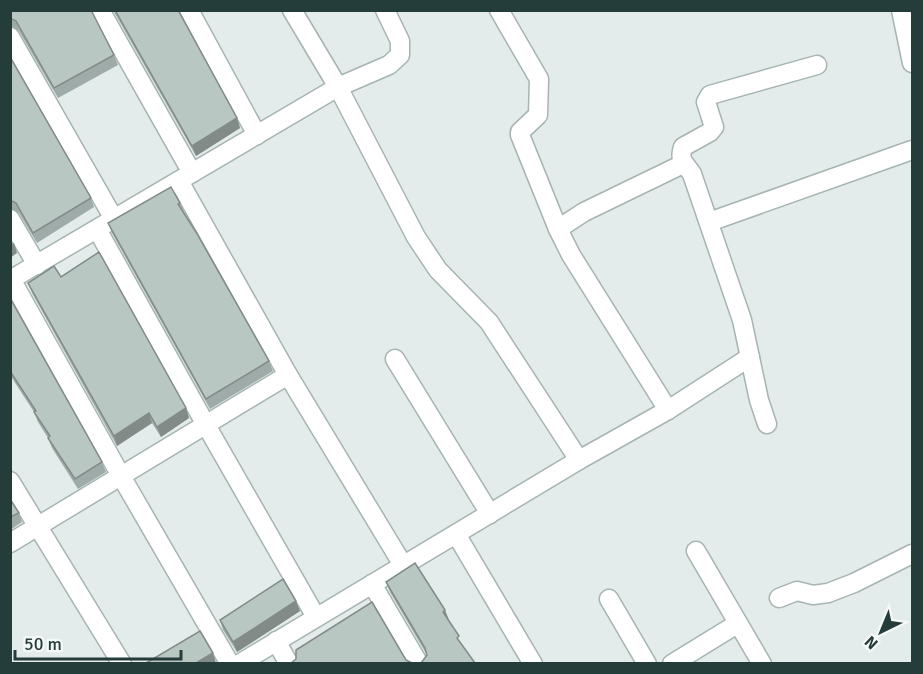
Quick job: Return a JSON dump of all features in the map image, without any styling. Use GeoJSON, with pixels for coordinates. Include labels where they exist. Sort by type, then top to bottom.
{"type":"FeatureCollection","features":[{"type":"Feature","properties":{"kind":"street"},"geometry":{"type":"LineString","coordinates":[[100,10],[288,375],[403,565]]}},
{"type":"Feature","properties":{"kind":"street"},"geometry":{"type":"LineString","coordinates":[[189,10],[257,135]]}},
{"type":"Feature","properties":{"kind":"street"},"geometry":{"type":"LineString","coordinates":[[292,10],[338,87],[416,237],[438,270],[489,322],[579,460]]}},
{"type":"Feature","properties":{"kind":"street"},"geometry":{"type":"LineString","coordinates":[[230,663],[11,280],[338,87],[389,65],[400,55],[400,41],[385,10]]}},
{"type":"Feature","properties":{"kind":"street"},"geometry":{"type":"LineString","coordinates":[[499,10],[539,79],[538,115],[520,132],[520,135],[558,229],[571,255],[668,410]]}},
{"type":"Feature","properties":{"kind":"street"},"geometry":{"type":"LineString","coordinates":[[901,10],[912,58]]}},
{"type":"Feature","properties":{"kind":"street"},"geometry":{"type":"LineString","coordinates":[[10,37],[114,219]]}},
{"type":"Feature","properties":{"kind":"street"},"geometry":{"type":"LineString","coordinates":[[767,424],[742,320],[692,174],[683,164],[683,147],[710,132],[714,127],[706,102],[710,96],[817,65]]}},
{"type":"Feature","properties":{"kind":"street"},"geometry":{"type":"LineString","coordinates":[[709,222],[912,150]]}},
{"type":"Feature","properties":{"kind":"street"},"geometry":{"type":"LineString","coordinates":[[558,229],[584,212],[683,164]]}},
{"type":"Feature","properties":{"kind":"street"},"geometry":{"type":"LineString","coordinates":[[10,219],[37,265]]}},
{"type":"Feature","properties":{"kind":"street"},"geometry":{"type":"LineString","coordinates":[[97,229],[316,617]]}},
{"type":"Feature","properties":{"kind":"street"},"geometry":{"type":"LineString","coordinates":[[239,663],[579,460],[668,410],[750,357]]}},
{"type":"Feature","properties":{"kind":"street"},"geometry":{"type":"LineString","coordinates":[[395,359],[490,514]]}},
{"type":"Feature","properties":{"kind":"street"},"geometry":{"type":"LineString","coordinates":[[10,543],[288,375]]}},
{"type":"Feature","properties":{"kind":"street"},"geometry":{"type":"LineString","coordinates":[[10,481],[122,663]]}},
{"type":"Feature","properties":{"kind":"street"},"geometry":{"type":"LineString","coordinates":[[456,534],[533,663]]}},
{"type":"Feature","properties":{"kind":"street"},"geometry":{"type":"LineString","coordinates":[[696,551],[762,663]]}},
{"type":"Feature","properties":{"kind":"street"},"geometry":{"type":"LineString","coordinates":[[779,598],[797,591],[813,595],[828,593],[854,583],[912,554]]}},
{"type":"Feature","properties":{"kind":"street"},"geometry":{"type":"LineString","coordinates":[[372,584],[419,663]]}},
{"type":"Feature","properties":{"kind":"street"},"geometry":{"type":"LineString","coordinates":[[609,599],[647,663]]}},
{"type":"Feature","properties":{"kind":"street"},"geometry":{"type":"LineString","coordinates":[[672,663],[737,624]]}},
{"type":"Feature","properties":{"kind":"street"},"geometry":{"type":"LineString","coordinates":[[276,641],[290,663]]}},
{"type":"Feature","properties":{"kind":"building"},"geometry":{"type":"Polygon","coordinates":[[[10,10],[91,10],[114,55],[54,88],[16,21],[10,18],[10,10]]]}},
{"type":"Feature","properties":{"kind":"building"},"geometry":{"type":"Polygon","coordinates":[[[115,10],[178,10],[237,118],[192,146],[115,10]]]}},
{"type":"Feature","properties":{"kind":"building"},"geometry":{"type":"Polygon","coordinates":[[[10,57],[91,198],[33,233],[16,203],[10,200],[10,57]]]}},
{"type":"Feature","properties":{"kind":"building"},"geometry":{"type":"Polygon","coordinates":[[[171,187],[180,203],[178,204],[269,361],[206,399],[108,223],[171,187]]]}},
{"type":"Feature","properties":{"kind":"building"},"geometry":{"type":"Polygon","coordinates":[[[99,252],[186,408],[157,427],[149,413],[114,436],[28,283],[54,266],[61,277],[99,252]]]}},
{"type":"Feature","properties":{"kind":"building"},"geometry":{"type":"Polygon","coordinates":[[[10,298],[102,462],[75,479],[48,438],[50,436],[34,412],[36,411],[10,371],[10,298]]]}},
{"type":"Feature","properties":{"kind":"building"},"geometry":{"type":"Polygon","coordinates":[[[10,499],[19,513],[10,517],[10,499]]]}},
{"type":"Feature","properties":{"kind":"building"},"geometry":{"type":"Polygon","coordinates":[[[415,563],[445,610],[443,612],[459,636],[457,638],[475,663],[421,663],[427,655],[425,648],[386,582],[415,563]]]}},
{"type":"Feature","properties":{"kind":"building"},"geometry":{"type":"Polygon","coordinates":[[[283,579],[296,601],[233,642],[220,620],[283,579]]]}},
{"type":"Feature","properties":{"kind":"building"},"geometry":{"type":"Polygon","coordinates":[[[372,602],[406,660],[412,663],[291,663],[296,659],[296,650],[372,602]]]}},
{"type":"Feature","properties":{"kind":"building"},"geometry":{"type":"Polygon","coordinates":[[[200,631],[213,653],[196,663],[146,663],[200,631]]]}}]}
